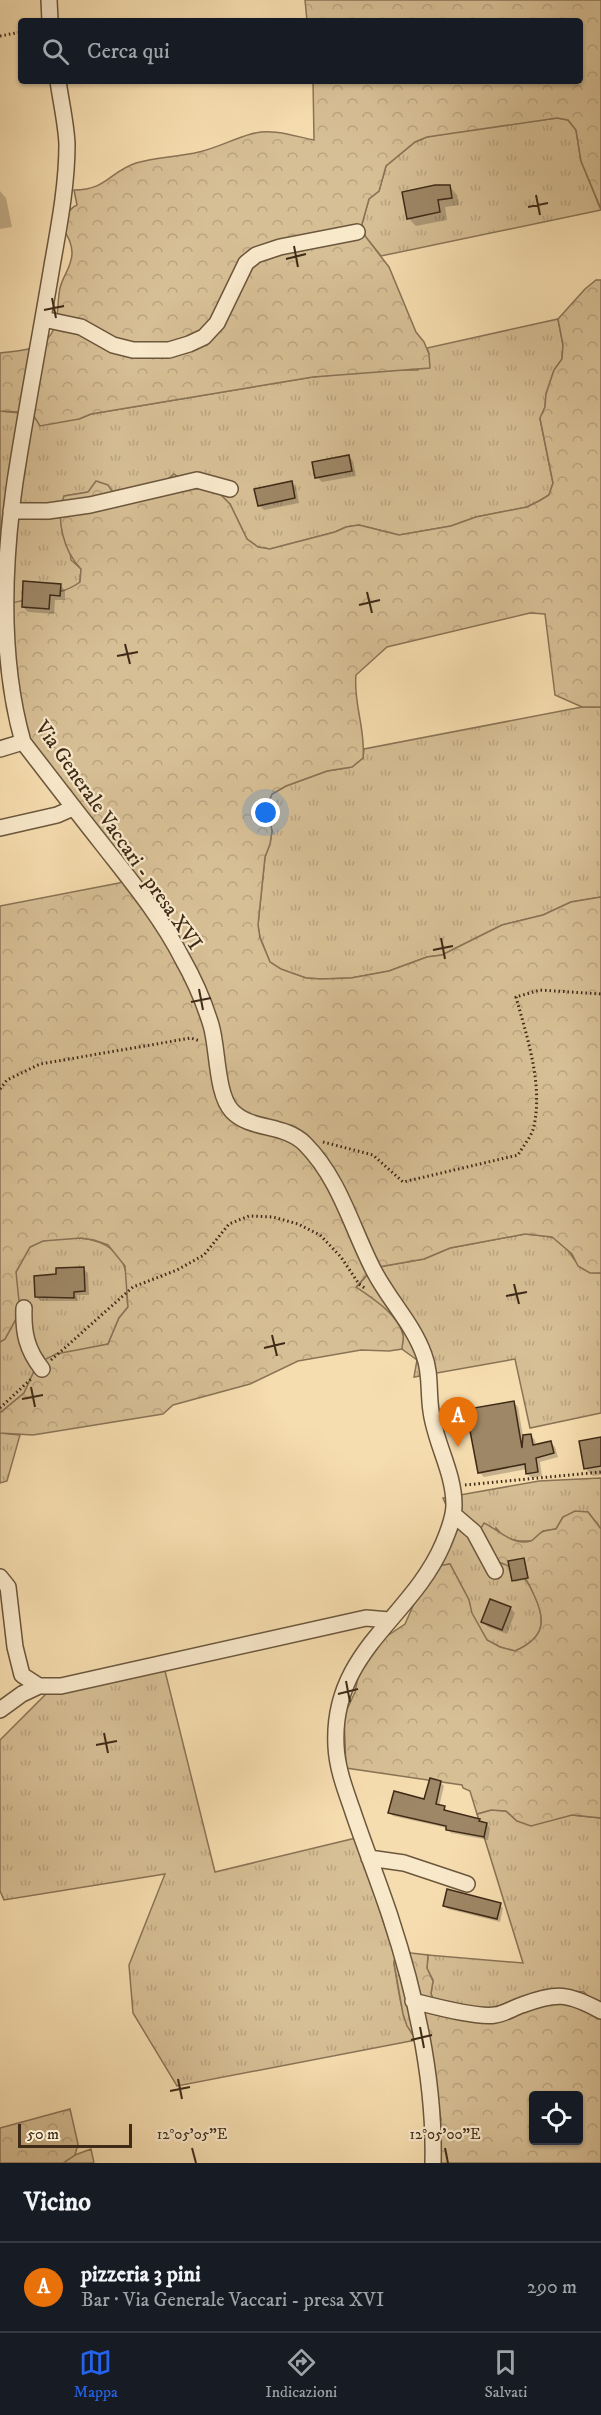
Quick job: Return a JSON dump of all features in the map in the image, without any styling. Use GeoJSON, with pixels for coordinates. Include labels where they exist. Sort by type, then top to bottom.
{"type":"FeatureCollection","features":[{"type":"Feature","properties":{"kind":"street"},"geometry":{"type":"LineString","coordinates":[[49,0],[50,18]]}},
{"type":"Feature","properties":{"kind":"street","name":"Via Generale Vaccari - presa XVI"},"geometry":{"type":"LineString","coordinates":[[58,84],[67,144],[65,181],[3,554],[1,595],[5,676],[16,724],[23,742],[131,881],[172,938],[201,996],[216,1045],[223,1092],[232,1110],[245,1119],[295,1135],[308,1147],[337,1189],[385,1291],[414,1331],[425,1358],[433,1420],[453,1486],[453,1514],[439,1554],[415,1589],[371,1641],[350,1674],[339,1704],[335,1730],[336,1754],[343,1780],[390,1916],[413,2001],[432,2100],[433,2163]]}},
{"type":"Feature","properties":{"kind":"street"},"geometry":{"type":"LineString","coordinates":[[43,319],[81,327],[113,345],[133,350],[169,350],[204,337],[217,323],[246,263],[256,255],[280,247],[357,232]]}},
{"type":"Feature","properties":{"kind":"street"},"geometry":{"type":"LineString","coordinates":[[11,511],[48,511],[90,505],[197,480],[231,489]]}},
{"type":"Feature","properties":{"kind":"street"},"geometry":{"type":"LineString","coordinates":[[0,749],[23,742]]}},
{"type":"Feature","properties":{"kind":"street"},"geometry":{"type":"LineString","coordinates":[[0,828],[57,815],[73,808]]}},
{"type":"Feature","properties":{"kind":"street"},"geometry":{"type":"LineString","coordinates":[[24,1308],[23,1330],[31,1355],[42,1369]]}},
{"type":"Feature","properties":{"kind":"street"},"geometry":{"type":"LineString","coordinates":[[453,1514],[474,1532],[495,1571]]}},
{"type":"Feature","properties":{"kind":"street"},"geometry":{"type":"LineString","coordinates":[[0,1577],[8,1587],[15,1647],[22,1674],[39,1686]]}},
{"type":"Feature","properties":{"kind":"street"},"geometry":{"type":"LineString","coordinates":[[0,1710],[22,1694],[39,1686],[61,1686],[366,1618],[389,1620]]}},
{"type":"Feature","properties":{"kind":"street"},"geometry":{"type":"LineString","coordinates":[[369,1858],[404,1863],[467,1884]]}},
{"type":"Feature","properties":{"kind":"street"},"geometry":{"type":"LineString","coordinates":[[413,2001],[470,2013],[497,2015],[537,1999],[556,1995],[577,1999],[601,2011]]}},
{"type":"Feature","properties":{"kind":"path"},"geometry":{"type":"LineString","coordinates":[[0,36],[18,33]]}},
{"type":"Feature","properties":{"kind":"path"},"geometry":{"type":"LineString","coordinates":[[295,1135],[373,1155],[403,1182],[518,1155],[534,1128],[537,1092],[528,1041],[516,997],[540,990],[601,994]]}},
{"type":"Feature","properties":{"kind":"path"},"geometry":{"type":"LineString","coordinates":[[0,1089],[7,1080],[40,1064],[191,1038],[216,1045]]}},
{"type":"Feature","properties":{"kind":"path"},"geometry":{"type":"LineString","coordinates":[[0,1408],[73,1339],[133,1287],[177,1270],[204,1255],[229,1224],[249,1216],[273,1217],[298,1224],[320,1235],[341,1257],[359,1284],[369,1291],[385,1291]]}},
{"type":"Feature","properties":{"kind":"path"},"geometry":{"type":"LineString","coordinates":[[453,1486],[601,1472]]}},
{"type":"Feature","properties":{"kind":"green space"},"geometry":{"type":"Polygon","coordinates":[[[305,0],[601,0],[601,209],[581,161],[576,130],[568,120],[557,118],[427,137],[415,142],[386,166],[379,191],[369,199],[362,224],[365,236],[389,267],[416,332],[424,342],[429,354],[430,368],[313,377],[91,414],[79,419],[40,426],[32,413],[0,411],[0,353],[35,347],[45,341],[54,329],[60,288],[72,258],[70,242],[62,227],[67,214],[77,205],[74,190],[101,184],[136,163],[199,152],[259,132],[275,132],[314,140],[313,84],[583,84],[583,18],[307,18],[305,0]]]}},
{"type":"Feature","properties":{"kind":"green space"},"geometry":{"type":"Polygon","coordinates":[[[557,118],[568,120],[576,130],[581,161],[601,210],[381,256],[365,236],[362,224],[369,199],[379,191],[386,166],[415,142],[427,137],[467,130],[557,118]]]}},
{"type":"Feature","properties":{"kind":"green space"},"geometry":{"type":"Polygon","coordinates":[[[596,280],[601,280],[601,707],[582,707],[555,695],[545,614],[530,613],[387,647],[356,675],[363,758],[352,767],[327,771],[286,786],[272,794],[267,806],[272,831],[265,857],[258,925],[260,938],[270,962],[281,969],[306,978],[351,978],[389,971],[427,957],[442,955],[502,925],[543,915],[571,902],[601,897],[601,1273],[590,1273],[578,1266],[572,1254],[552,1237],[525,1234],[450,1248],[424,1259],[373,1268],[356,1287],[384,1307],[396,1320],[403,1335],[402,1349],[361,1350],[298,1361],[250,1384],[173,1405],[163,1414],[33,1435],[0,1433],[0,1413],[24,1393],[35,1369],[44,1360],[56,1354],[108,1344],[119,1318],[128,1307],[125,1266],[108,1245],[81,1238],[43,1241],[30,1247],[16,1272],[18,1315],[5,1339],[0,1342],[0,906],[119,883],[134,876],[24,735],[8,604],[56,593],[80,582],[81,569],[70,554],[63,535],[61,505],[64,496],[88,492],[96,481],[108,485],[116,497],[164,482],[174,474],[194,489],[207,488],[217,491],[230,504],[247,539],[258,547],[270,549],[359,525],[399,535],[451,526],[476,517],[527,507],[539,501],[549,495],[553,483],[540,418],[554,370],[562,359],[563,345],[558,319],[596,280]]]}},
{"type":"Feature","properties":{"kind":"green space"},"geometry":{"type":"Polygon","coordinates":[[[558,319],[563,345],[562,359],[554,370],[540,419],[553,483],[549,495],[539,501],[527,507],[476,517],[451,526],[399,535],[359,525],[270,549],[258,547],[247,539],[230,504],[207,488],[194,489],[183,482],[164,482],[130,496],[88,492],[64,496],[71,560],[81,569],[80,582],[70,590],[33,597],[0,613],[0,411],[79,419],[91,414],[313,377],[378,370],[418,370],[429,354],[427,348],[558,319]]]}},
{"type":"Feature","properties":{"kind":"green space"},"geometry":{"type":"Polygon","coordinates":[[[582,707],[601,707],[601,897],[571,902],[543,915],[502,925],[442,955],[427,957],[389,971],[351,978],[306,978],[280,969],[270,962],[258,925],[265,857],[272,831],[267,806],[272,794],[286,786],[327,771],[352,767],[363,758],[364,749],[582,707]]]}},
{"type":"Feature","properties":{"kind":"green space"},"geometry":{"type":"Polygon","coordinates":[[[525,1234],[554,1238],[567,1249],[579,1266],[585,1270],[601,1273],[601,1413],[530,1428],[515,1359],[414,1377],[417,1360],[402,1349],[403,1335],[396,1321],[376,1302],[356,1288],[373,1268],[424,1259],[450,1248],[525,1234]]]}},
{"type":"Feature","properties":{"kind":"green space"},"geometry":{"type":"Polygon","coordinates":[[[81,1238],[105,1245],[112,1249],[122,1261],[127,1278],[128,1307],[119,1318],[108,1344],[35,1369],[24,1393],[0,1413],[0,1342],[5,1339],[18,1315],[16,1272],[30,1247],[42,1241],[81,1238]]]}},
{"type":"Feature","properties":{"kind":"green space"},"geometry":{"type":"Polygon","coordinates":[[[0,1433],[20,1435],[7,1481],[0,1483],[0,1433]]]}},
{"type":"Feature","properties":{"kind":"green space"},"geometry":{"type":"Polygon","coordinates":[[[601,1478],[601,1529],[588,1512],[563,1517],[556,1529],[543,1531],[532,1541],[505,1538],[496,1528],[492,1559],[512,1567],[523,1576],[538,1604],[541,1621],[537,1635],[532,1641],[515,1651],[487,1640],[471,1613],[469,1600],[450,1564],[437,1566],[451,1516],[443,1498],[539,1481],[601,1478]]]}},
{"type":"Feature","properties":{"kind":"green space"},"geometry":{"type":"Polygon","coordinates":[[[575,1511],[588,1512],[601,1529],[601,1818],[572,1815],[531,1826],[517,1821],[506,1811],[491,1810],[477,1814],[470,1791],[462,1785],[346,1768],[344,1716],[355,1692],[358,1677],[378,1642],[405,1624],[421,1588],[437,1566],[450,1564],[487,1640],[515,1651],[532,1641],[537,1635],[541,1613],[523,1576],[515,1569],[492,1559],[477,1535],[484,1523],[506,1537],[524,1542],[531,1541],[542,1532],[556,1529],[563,1517],[575,1511]]]}},
{"type":"Feature","properties":{"kind":"green space"},"geometry":{"type":"Polygon","coordinates":[[[162,1659],[215,1872],[356,1838],[395,1957],[394,1964],[403,2013],[416,2040],[177,2086],[133,2013],[129,1965],[165,1874],[4,1900],[0,1891],[0,1740],[55,1685],[162,1659]]]}},
{"type":"Feature","properties":{"kind":"green space"},"geometry":{"type":"Polygon","coordinates":[[[491,1810],[506,1811],[517,1821],[572,1815],[601,1818],[601,2010],[492,2013],[437,2008],[431,1994],[433,1980],[427,1969],[428,1955],[523,1963],[477,1814],[491,1810]]]}},
{"type":"Feature","properties":{"kind":"green space"},"geometry":{"type":"Polygon","coordinates":[[[397,1946],[411,1953],[428,1955],[427,1968],[433,1981],[431,1994],[437,2008],[480,2015],[568,1991],[584,1992],[601,2010],[601,2163],[433,2163],[433,2143],[441,2120],[433,2071],[407,2026],[394,1963],[397,1946]]]}},
{"type":"Feature","properties":{"kind":"green space"},"geometry":{"type":"Polygon","coordinates":[[[70,2109],[78,2144],[75,2155],[63,2163],[0,2163],[0,2128],[70,2109]]]}},
{"type":"Feature","properties":{"kind":"green space"},"geometry":{"type":"Polygon","coordinates":[[[91,2149],[94,2163],[63,2163],[75,2155],[91,2149]]]}},
{"type":"Feature","properties":{"kind":"building"},"geometry":{"type":"Polygon","coordinates":[[[435,185],[450,185],[452,198],[438,200],[440,212],[407,219],[402,192],[435,185]]]}},
{"type":"Feature","properties":{"kind":"building"},"geometry":{"type":"Polygon","coordinates":[[[349,455],[352,471],[315,478],[312,462],[349,455]]]}},
{"type":"Feature","properties":{"kind":"building"},"geometry":{"type":"Polygon","coordinates":[[[292,481],[295,498],[258,506],[254,489],[292,481]]]}},
{"type":"Feature","properties":{"kind":"building"},"geometry":{"type":"Polygon","coordinates":[[[23,581],[61,584],[60,596],[50,595],[49,609],[22,607],[23,581]]]}},
{"type":"Feature","properties":{"kind":"building"},"geometry":{"type":"Polygon","coordinates":[[[84,1267],[85,1291],[74,1292],[74,1298],[35,1297],[34,1276],[56,1274],[56,1268],[84,1267]]]}},
{"type":"Feature","properties":{"kind":"building"},"geometry":{"type":"Polygon","coordinates":[[[514,1401],[522,1448],[523,1435],[531,1434],[533,1445],[551,1441],[554,1453],[536,1458],[538,1472],[526,1474],[525,1464],[478,1473],[467,1415],[469,1414],[468,1409],[514,1401]]]}},
{"type":"Feature","properties":{"kind":"building"},"geometry":{"type":"Polygon","coordinates":[[[601,1437],[601,1466],[584,1469],[579,1441],[601,1437]]]}},
{"type":"Feature","properties":{"kind":"building"},"geometry":{"type":"Polygon","coordinates":[[[524,1558],[528,1578],[512,1581],[508,1561],[524,1558]]]}},
{"type":"Feature","properties":{"kind":"building"},"geometry":{"type":"Polygon","coordinates":[[[490,1599],[511,1607],[502,1630],[481,1622],[490,1599]]]}},
{"type":"Feature","properties":{"kind":"building"},"geometry":{"type":"Polygon","coordinates":[[[430,1778],[441,1781],[436,1804],[445,1806],[444,1810],[480,1819],[479,1821],[487,1823],[484,1837],[446,1830],[446,1826],[388,1813],[394,1791],[424,1799],[430,1778]]]}},
{"type":"Feature","properties":{"kind":"building"},"geometry":{"type":"Polygon","coordinates":[[[447,1889],[501,1903],[497,1919],[443,1906],[447,1889]]]}},
{"type":"Feature","properties":{"kind":"place","name":"pizzeria 3 pini"},"geometry":{"type":"Point","coordinates":[458,1447]}}]}
